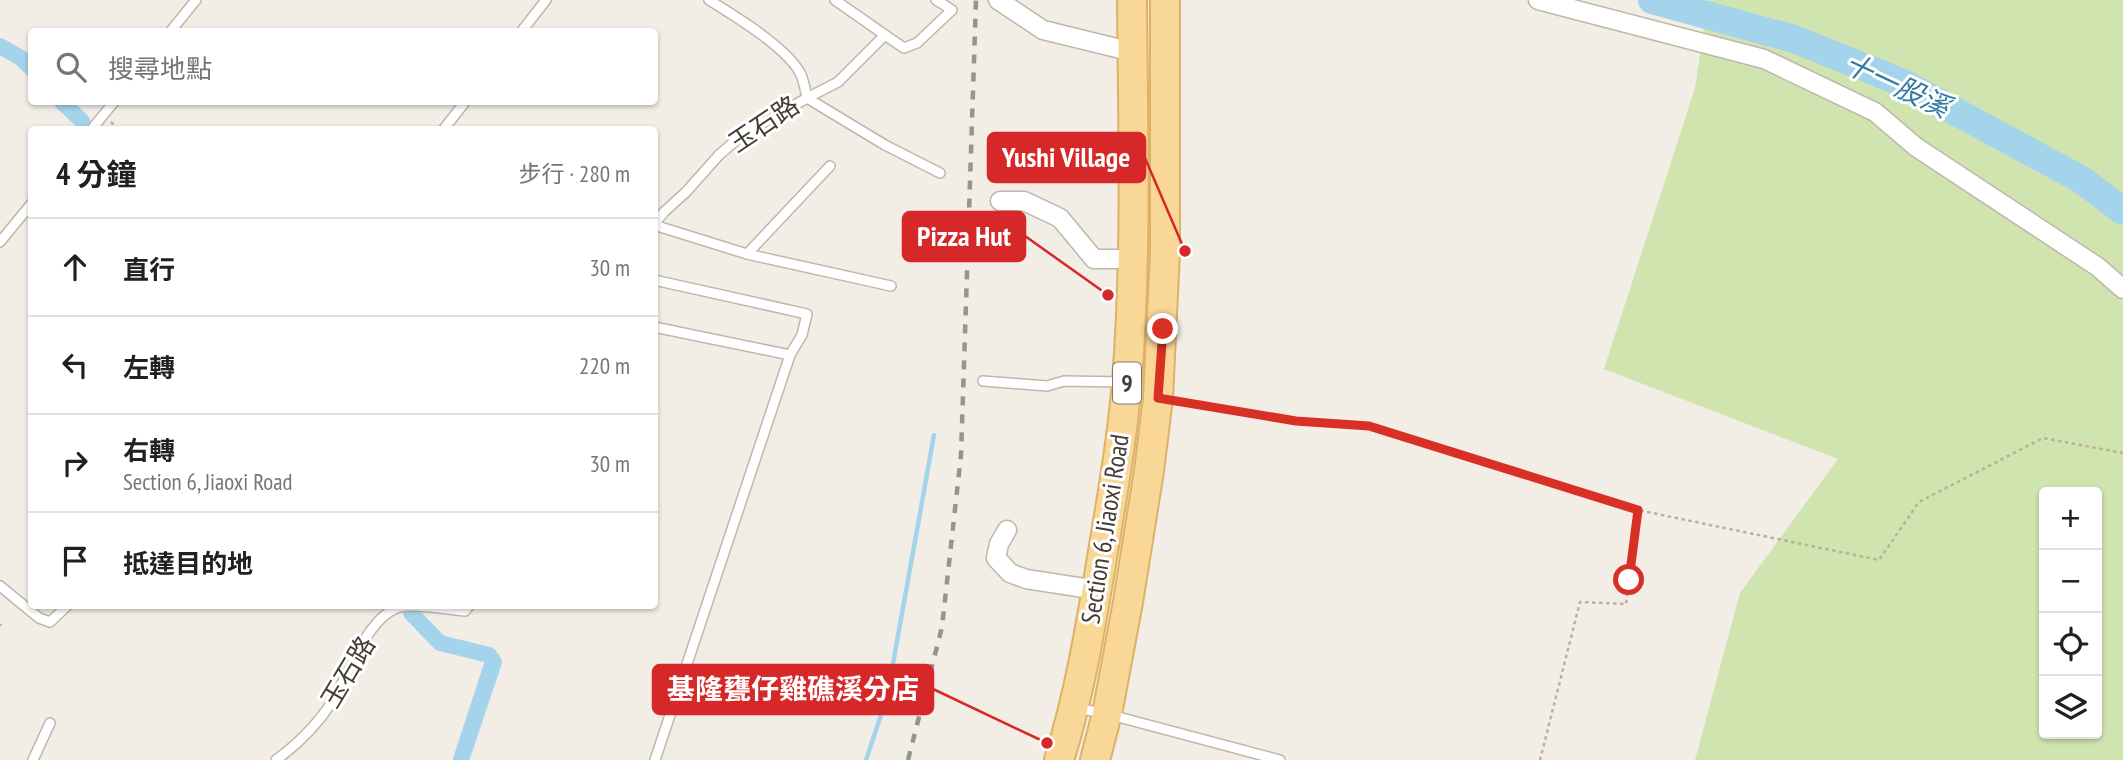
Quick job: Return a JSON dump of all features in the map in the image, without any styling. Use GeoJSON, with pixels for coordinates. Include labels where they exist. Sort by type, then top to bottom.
{"type":"FeatureCollection","features":[{"type":"Feature","properties":{"kind":"main road","name":"Section 6, Jiaoxi Road"},"geometry":{"type":"LineString","coordinates":[[1059,760],[1075,708],[1097,590],[1117,467],[1127,382],[1133,259],[1132,0]]}},
{"type":"Feature","properties":{"kind":"main road","name":"Section 6, Jiaoxi Road"},"geometry":{"type":"LineString","coordinates":[[1094,760],[1107,714],[1145,497],[1158,398],[1165,252],[1165,0]]}},
{"type":"Feature","properties":{"kind":"street"},"geometry":{"type":"LineString","coordinates":[[998,0],[1043,30],[1133,52]]}},
{"type":"Feature","properties":{"kind":"street"},"geometry":{"type":"LineString","coordinates":[[1538,0],[1764,59],[1875,112],[1916,147],[2098,267],[2123,289]]}},
{"type":"Feature","properties":{"kind":"street"},"geometry":{"type":"LineString","coordinates":[[1000,201],[1024,201],[1060,218],[1094,259],[1133,259]]}},
{"type":"Feature","properties":{"kind":"street"},"geometry":{"type":"LineString","coordinates":[[1007,530],[999,544],[996,558],[1010,573],[1026,579],[1097,590]]}},
{"type":"Feature","properties":{"kind":"lane"},"geometry":{"type":"LineString","coordinates":[[173,28],[196,0]]}},
{"type":"Feature","properties":{"kind":"lane"},"geometry":{"type":"LineString","coordinates":[[524,28],[546,0]]}},
{"type":"Feature","properties":{"kind":"lane","name":"玉石路"},"geometry":{"type":"LineString","coordinates":[[658,220],[719,155],[742,135],[807,98],[801,75],[792,61],[740,19],[709,0]]}},
{"type":"Feature","properties":{"kind":"lane"},"geometry":{"type":"LineString","coordinates":[[835,0],[904,48],[917,43],[952,10],[936,0]]}},
{"type":"Feature","properties":{"kind":"lane"},"geometry":{"type":"LineString","coordinates":[[807,98],[838,82],[885,35]]}},
{"type":"Feature","properties":{"kind":"lane"},"geometry":{"type":"LineString","coordinates":[[807,98],[885,145],[940,173]]}},
{"type":"Feature","properties":{"kind":"lane"},"geometry":{"type":"LineString","coordinates":[[94,126],[112,105]]}},
{"type":"Feature","properties":{"kind":"lane"},"geometry":{"type":"LineString","coordinates":[[446,126],[463,105]]}},
{"type":"Feature","properties":{"kind":"lane"},"geometry":{"type":"LineString","coordinates":[[747,254],[830,166]]}},
{"type":"Feature","properties":{"kind":"lane"},"geometry":{"type":"LineString","coordinates":[[0,242],[28,208]]}},
{"type":"Feature","properties":{"kind":"lane"},"geometry":{"type":"LineString","coordinates":[[658,226],[747,254],[891,286]]}},
{"type":"Feature","properties":{"kind":"lane"},"geometry":{"type":"LineString","coordinates":[[655,760],[790,355],[802,335],[807,314],[658,281]]}},
{"type":"Feature","properties":{"kind":"lane"},"geometry":{"type":"LineString","coordinates":[[658,328],[790,355]]}},
{"type":"Feature","properties":{"kind":"lane"},"geometry":{"type":"LineString","coordinates":[[983,381],[1047,386],[1064,380],[1127,382]]}},
{"type":"Feature","properties":{"kind":"lane"},"geometry":{"type":"LineString","coordinates":[[0,586],[39,618],[50,622],[64,609]]}},
{"type":"Feature","properties":{"kind":"lane","name":"玉石路"},"geometry":{"type":"LineString","coordinates":[[276,760],[312,730],[332,701],[363,643],[386,613],[396,609]]}},
{"type":"Feature","properties":{"kind":"lane","name":"玉石路"},"geometry":{"type":"LineString","coordinates":[[440,609],[467,609]]}},
{"type":"Feature","properties":{"kind":"lane"},"geometry":{"type":"LineString","coordinates":[[1075,708],[1280,760]]}},
{"type":"Feature","properties":{"kind":"lane"},"geometry":{"type":"LineString","coordinates":[[33,760],[50,723]]}},
{"type":"Feature","properties":{"kind":"path"},"geometry":{"type":"LineString","coordinates":[[1158,398],[1296,421],[1369,426],[1638,510],[1879,560],[1919,502],[2043,438],[2123,453]]}},
{"type":"Feature","properties":{"kind":"path"},"geometry":{"type":"LineString","coordinates":[[1540,760],[1580,602],[1626,604],[1638,510]]}},
{"type":"Feature","properties":{"kind":"green space"},"geometry":{"type":"Polygon","coordinates":[[[1708,0],[2123,0],[2123,760],[1695,760],[1740,593],[1838,459],[1604,369],[1695,88],[1708,0]]]}},
{"type":"Feature","properties":{"kind":"waterway","name":"十一股溪"},"geometry":{"type":"LineString","coordinates":[[1652,0],[1794,39],[1903,83],[2082,180],[2123,211]]}},
{"type":"Feature","properties":{"kind":"waterway"},"geometry":{"type":"LineString","coordinates":[[0,46],[28,65]]}},
{"type":"Feature","properties":{"kind":"waterway"},"geometry":{"type":"LineString","coordinates":[[65,105],[82,121]]}},
{"type":"Feature","properties":{"kind":"waterway"},"geometry":{"type":"LineString","coordinates":[[866,760],[887,697],[934,435]]}},
{"type":"Feature","properties":{"kind":"waterway"},"geometry":{"type":"LineString","coordinates":[[411,613],[440,643],[489,655],[494,662],[461,760]]}},
{"type":"Feature","properties":{"kind":"waterway"},"geometry":{"type":"LineString","coordinates":[[455,760],[489,655]]}},
{"type":"Feature","properties":{"kind":"railway"},"geometry":{"type":"LineString","coordinates":[[908,760],[942,627],[961,455],[976,0]]}},
{"type":"Feature","properties":{"kind":"place","name":"Yushi Village"},"geometry":{"type":"Point","coordinates":[1185,251]}},
{"type":"Feature","properties":{"kind":"place","name":"Pizza Hut"},"geometry":{"type":"Point","coordinates":[1108,295]}},
{"type":"Feature","properties":{"kind":"place","name":"基隆甕仔雞礁溪分店"},"geometry":{"type":"Point","coordinates":[1047,743]}},
{"type":"Feature","properties":{"kind":"route"},"geometry":{"type":"LineString","coordinates":[[1163,329],[1158,398],[1296,421],[1369,426],[1638,510],[1629,580]]}}]}
